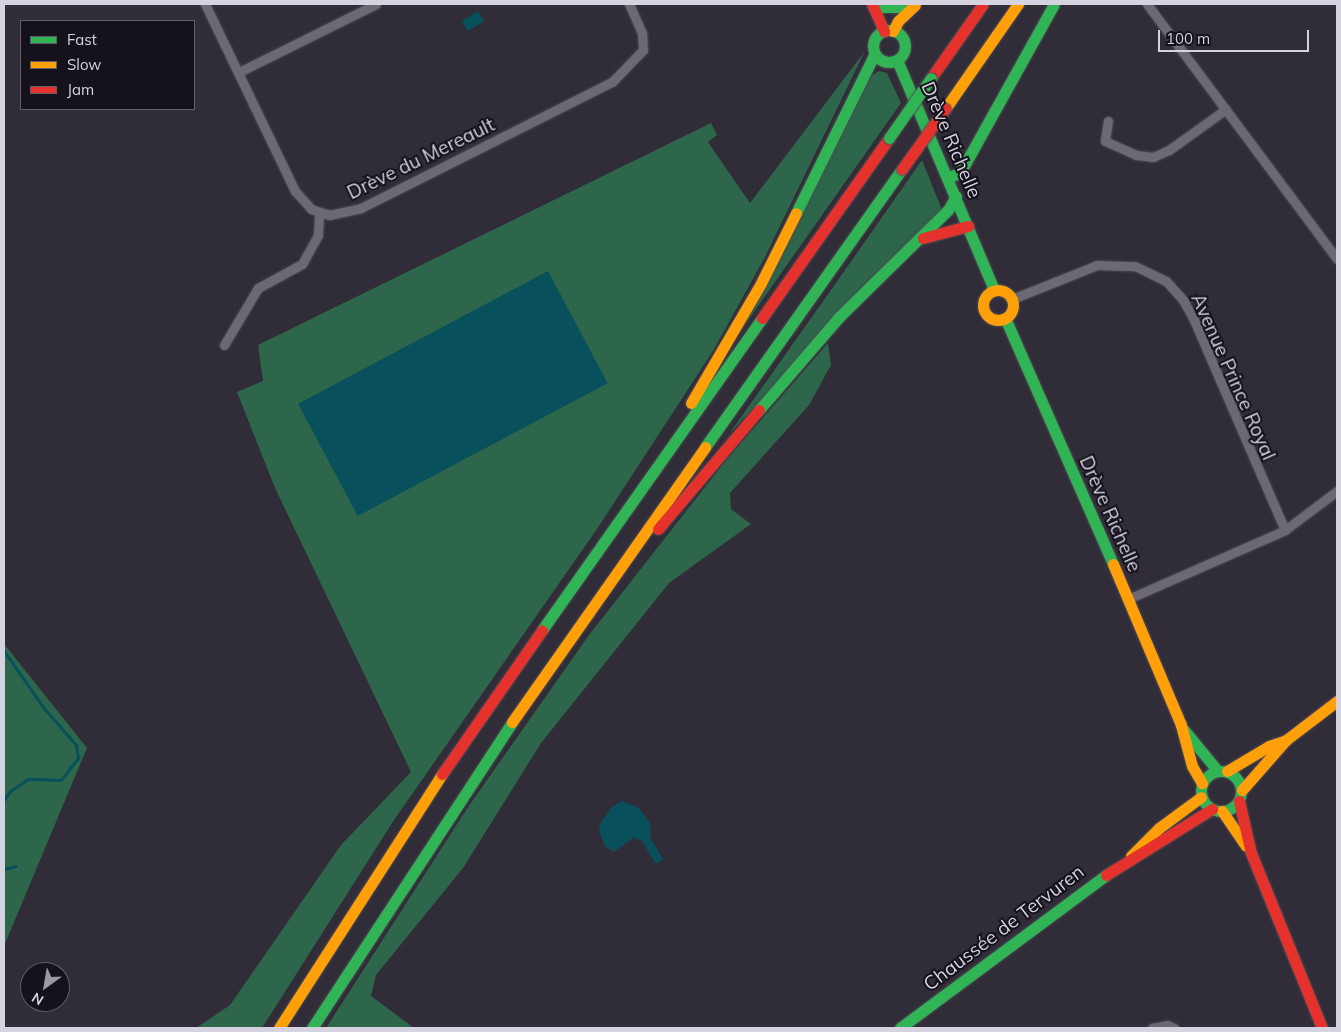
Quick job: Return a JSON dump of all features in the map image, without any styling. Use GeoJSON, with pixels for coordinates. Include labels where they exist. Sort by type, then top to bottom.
{"type":"FeatureCollection","features":[{"type":"Feature","properties":{"kind":"main road"},"geometry":{"type":"LineString","coordinates":[[279,1028],[456,752],[983,4]]}},
{"type":"Feature","properties":{"kind":"main road"},"geometry":{"type":"LineString","coordinates":[[312,1028],[480,767],[1018,4]]}},
{"type":"Feature","properties":{"kind":"main road"},"geometry":{"type":"LineString","coordinates":[[948,178],[960,173],[1054,4]]}},
{"type":"Feature","properties":{"kind":"main road"},"geometry":{"type":"LineString","coordinates":[[875,53],[884,61],[897,60],[902,55],[904,40],[888,31],[873,5],[915,5]]}},
{"type":"Feature","properties":{"kind":"main road"},"geometry":{"type":"LineString","coordinates":[[682,432],[691,401],[761,282],[875,53],[874,40],[888,31],[915,5]]}},
{"type":"Feature","properties":{"kind":"main road","name":"Drève Richelle"},"geometry":{"type":"LineString","coordinates":[[897,60],[956,196],[994,290]]}},
{"type":"Feature","properties":{"kind":"main road"},"geometry":{"type":"LineString","coordinates":[[641,539],[662,527],[839,317],[948,210],[956,196]]}},
{"type":"Feature","properties":{"kind":"main road"},"geometry":{"type":"LineString","coordinates":[[915,243],[942,231],[968,226]]}},
{"type":"Feature","properties":{"kind":"main road"},"geometry":{"type":"LineString","coordinates":[[1001,289],[1012,299],[1011,313],[1005,318],[994,319],[984,312],[985,296],[994,290],[1001,289]]}},
{"type":"Feature","properties":{"kind":"main road","name":"Drève Richelle"},"geometry":{"type":"LineString","coordinates":[[1005,318],[1128,599],[1181,725],[1186,749],[1202,783]]}},
{"type":"Feature","properties":{"kind":"main road"},"geometry":{"type":"LineString","coordinates":[[1217,810],[1240,796],[1286,740],[1337,701]]}},
{"type":"Feature","properties":{"kind":"main road","name":"Drève Richelle"},"geometry":{"type":"LineString","coordinates":[[1181,725],[1222,771]]}},
{"type":"Feature","properties":{"kind":"main road"},"geometry":{"type":"LineString","coordinates":[[1251,853],[1217,810],[1202,797],[1202,783],[1269,746],[1286,740]]}},
{"type":"Feature","properties":{"kind":"main road"},"geometry":{"type":"LineString","coordinates":[[1222,771],[1240,782],[1240,796],[1251,853],[1322,1028]]}},
{"type":"Feature","properties":{"kind":"main road","name":"Chaussée de Tervuren"},"geometry":{"type":"LineString","coordinates":[[900,1028],[1130,857],[1159,828],[1202,797]]}},
{"type":"Feature","properties":{"kind":"main road","name":"Chaussée de Tervuren"},"geometry":{"type":"LineString","coordinates":[[1130,857],[1165,840],[1217,810]]}},
{"type":"Feature","properties":{"kind":"street"},"geometry":{"type":"LineString","coordinates":[[205,4],[295,190],[305,204],[319,213],[318,235],[302,264],[258,288],[224,344]]}},
{"type":"Feature","properties":{"kind":"street"},"geometry":{"type":"LineString","coordinates":[[239,72],[376,4]]}},
{"type":"Feature","properties":{"kind":"street","name":"Drève du Mereault"},"geometry":{"type":"LineString","coordinates":[[319,213],[339,214],[361,208],[612,82],[644,50],[642,33],[629,4]]}},
{"type":"Feature","properties":{"kind":"street"},"geometry":{"type":"LineString","coordinates":[[1147,4],[1337,259]]}},
{"type":"Feature","properties":{"kind":"street"},"geometry":{"type":"LineString","coordinates":[[1108,121],[1105,142],[1136,155],[1153,157],[1169,150],[1226,109]]}},
{"type":"Feature","properties":{"kind":"street","name":"Avenue Prince Royal"},"geometry":{"type":"LineString","coordinates":[[1012,299],[1097,265],[1135,266],[1166,281],[1183,300],[1194,320],[1285,530]]}},
{"type":"Feature","properties":{"kind":"street"},"geometry":{"type":"LineString","coordinates":[[1128,599],[1285,530],[1337,491]]}},
{"type":"Feature","properties":{"kind":"street"},"geometry":{"type":"LineString","coordinates":[[1152,1028],[1167,1024],[1174,1028]]}},
{"type":"Feature","properties":{"kind":"green space"},"geometry":{"type":"Polygon","coordinates":[[[865,51],[764,259],[713,351],[597,529],[394,820],[262,1028],[196,1028],[230,1005],[341,845],[411,772],[275,488],[237,392],[263,381],[258,345],[711,123],[717,135],[708,142],[750,203],[865,51]]]}},
{"type":"Feature","properties":{"kind":"green space"},"geometry":{"type":"Polygon","coordinates":[[[879,71],[887,73],[901,103],[737,336],[871,76],[879,71]]]}},
{"type":"Feature","properties":{"kind":"green space"},"geometry":{"type":"Polygon","coordinates":[[[922,160],[942,210],[729,434],[831,290],[922,160]]]}},
{"type":"Feature","properties":{"kind":"green space"},"geometry":{"type":"Polygon","coordinates":[[[828,343],[831,365],[809,405],[730,493],[731,509],[751,524],[669,583],[541,743],[463,868],[376,975],[371,996],[414,1028],[326,1028],[468,807],[589,635],[727,459],[828,343]]]}},
{"type":"Feature","properties":{"kind":"green space"},"geometry":{"type":"Polygon","coordinates":[[[4,644],[87,748],[4,946],[4,644]]]}},
{"type":"Feature","properties":{"kind":"water"},"geometry":{"type":"Polygon","coordinates":[[[478,11],[484,21],[468,31],[462,21],[478,11]]]}},
{"type":"Feature","properties":{"kind":"water"},"geometry":{"type":"Polygon","coordinates":[[[548,271],[608,383],[358,516],[298,404],[548,271]]]}},
{"type":"Feature","properties":{"kind":"water"},"geometry":{"type":"Polygon","coordinates":[[[622,801],[639,808],[650,823],[651,839],[663,859],[661,862],[655,863],[642,841],[634,837],[614,852],[605,846],[599,831],[601,822],[613,806],[622,801]]]}},
{"type":"Feature","properties":{"kind":"waterway"},"geometry":{"type":"LineString","coordinates":[[4,651],[43,707],[76,745],[78,758],[61,780],[28,779],[10,791],[4,800]]}},
{"type":"Feature","properties":{"kind":"waterway"},"geometry":{"type":"LineString","coordinates":[[4,869],[16,866]]}},
{"type":"Feature","properties":{"kind":"traffic: fast"},"geometry":{"type":"LineString","coordinates":[[948,177],[960,173],[1054,4]]}},
{"type":"Feature","properties":{"kind":"traffic: fast"},"geometry":{"type":"LineString","coordinates":[[874,7],[912,7]]}},
{"type":"Feature","properties":{"kind":"traffic: fast"},"geometry":{"type":"LineString","coordinates":[[889,30],[895,31],[900,35],[904,40],[905,46],[904,52],[900,57],[895,61],[889,62],[883,61],[878,57],[874,52],[873,46],[874,40],[878,35],[883,31],[889,30]]}},
{"type":"Feature","properties":{"kind":"traffic: fast"},"geometry":{"type":"LineString","coordinates":[[796,213],[875,53]]}},
{"type":"Feature","properties":{"kind":"traffic: fast"},"geometry":{"type":"LineString","coordinates":[[897,60],[994,290]]}},
{"type":"Feature","properties":{"kind":"traffic: fast"},"geometry":{"type":"LineString","coordinates":[[889,138],[931,78]]}},
{"type":"Feature","properties":{"kind":"traffic: fast"},"geometry":{"type":"LineString","coordinates":[[705,447],[902,169]]}},
{"type":"Feature","properties":{"kind":"traffic: fast"},"geometry":{"type":"LineString","coordinates":[[759,410],[839,317],[948,210],[956,196]]}},
{"type":"Feature","properties":{"kind":"traffic: fast"},"geometry":{"type":"LineString","coordinates":[[542,630],[762,318]]}},
{"type":"Feature","properties":{"kind":"traffic: fast"},"geometry":{"type":"LineString","coordinates":[[1005,318],[1113,564]]}},
{"type":"Feature","properties":{"kind":"traffic: fast"},"geometry":{"type":"LineString","coordinates":[[312,1028],[512,722]]}},
{"type":"Feature","properties":{"kind":"traffic: fast"},"geometry":{"type":"LineString","coordinates":[[1184,730],[1217,770]]}},
{"type":"Feature","properties":{"kind":"traffic: fast"},"geometry":{"type":"LineString","coordinates":[[1225,771],[1232,774],[1238,780],[1241,791],[1240,799],[1232,808],[1225,811],[1217,811],[1210,808],[1202,799],[1201,787],[1204,780],[1213,772],[1225,771]]}},
{"type":"Feature","properties":{"kind":"traffic: fast"},"geometry":{"type":"LineString","coordinates":[[900,1028],[1106,875]]}},
{"type":"Feature","properties":{"kind":"traffic: slow"},"geometry":{"type":"LineString","coordinates":[[945,109],[1018,4]]}},
{"type":"Feature","properties":{"kind":"traffic: slow"},"geometry":{"type":"LineString","coordinates":[[893,31],[898,21],[915,5]]}},
{"type":"Feature","properties":{"kind":"traffic: slow"},"geometry":{"type":"LineString","coordinates":[[691,403],[761,283],[796,213]]}},
{"type":"Feature","properties":{"kind":"traffic: slow"},"geometry":{"type":"LineString","coordinates":[[998,290],[1009,294],[1013,305],[1009,316],[998,320],[987,316],[983,305],[987,294],[998,290]]}},
{"type":"Feature","properties":{"kind":"traffic: slow"},"geometry":{"type":"LineString","coordinates":[[512,722],[705,447]]}},
{"type":"Feature","properties":{"kind":"traffic: slow"},"geometry":{"type":"LineString","coordinates":[[1113,564],[1181,725],[1192,766],[1202,783]]}},
{"type":"Feature","properties":{"kind":"traffic: slow"},"geometry":{"type":"LineString","coordinates":[[1242,790],[1286,740],[1337,701]]}},
{"type":"Feature","properties":{"kind":"traffic: slow"},"geometry":{"type":"LineString","coordinates":[[1227,771],[1269,746],[1286,740]]}},
{"type":"Feature","properties":{"kind":"traffic: slow"},"geometry":{"type":"LineString","coordinates":[[279,1028],[442,774]]}},
{"type":"Feature","properties":{"kind":"traffic: slow"},"geometry":{"type":"LineString","coordinates":[[1131,856],[1159,828],[1201,797]]}},
{"type":"Feature","properties":{"kind":"traffic: slow"},"geometry":{"type":"LineString","coordinates":[[1222,811],[1246,846]]}},
{"type":"Feature","properties":{"kind":"traffic: jam"},"geometry":{"type":"LineString","coordinates":[[872,4],[884,31]]}},
{"type":"Feature","properties":{"kind":"traffic: jam"},"geometry":{"type":"LineString","coordinates":[[931,78],[983,4]]}},
{"type":"Feature","properties":{"kind":"traffic: jam"},"geometry":{"type":"LineString","coordinates":[[902,169],[945,109]]}},
{"type":"Feature","properties":{"kind":"traffic: jam"},"geometry":{"type":"LineString","coordinates":[[762,318],[889,138]]}},
{"type":"Feature","properties":{"kind":"traffic: jam"},"geometry":{"type":"LineString","coordinates":[[923,238],[968,226]]}},
{"type":"Feature","properties":{"kind":"traffic: jam"},"geometry":{"type":"LineString","coordinates":[[658,529],[759,410]]}},
{"type":"Feature","properties":{"kind":"traffic: jam"},"geometry":{"type":"LineString","coordinates":[[442,774],[542,630]]}},
{"type":"Feature","properties":{"kind":"traffic: jam"},"geometry":{"type":"LineString","coordinates":[[1239,801],[1251,853],[1322,1028]]}},
{"type":"Feature","properties":{"kind":"traffic: jam"},"geometry":{"type":"LineString","coordinates":[[1106,875],[1212,809]]}}]}
